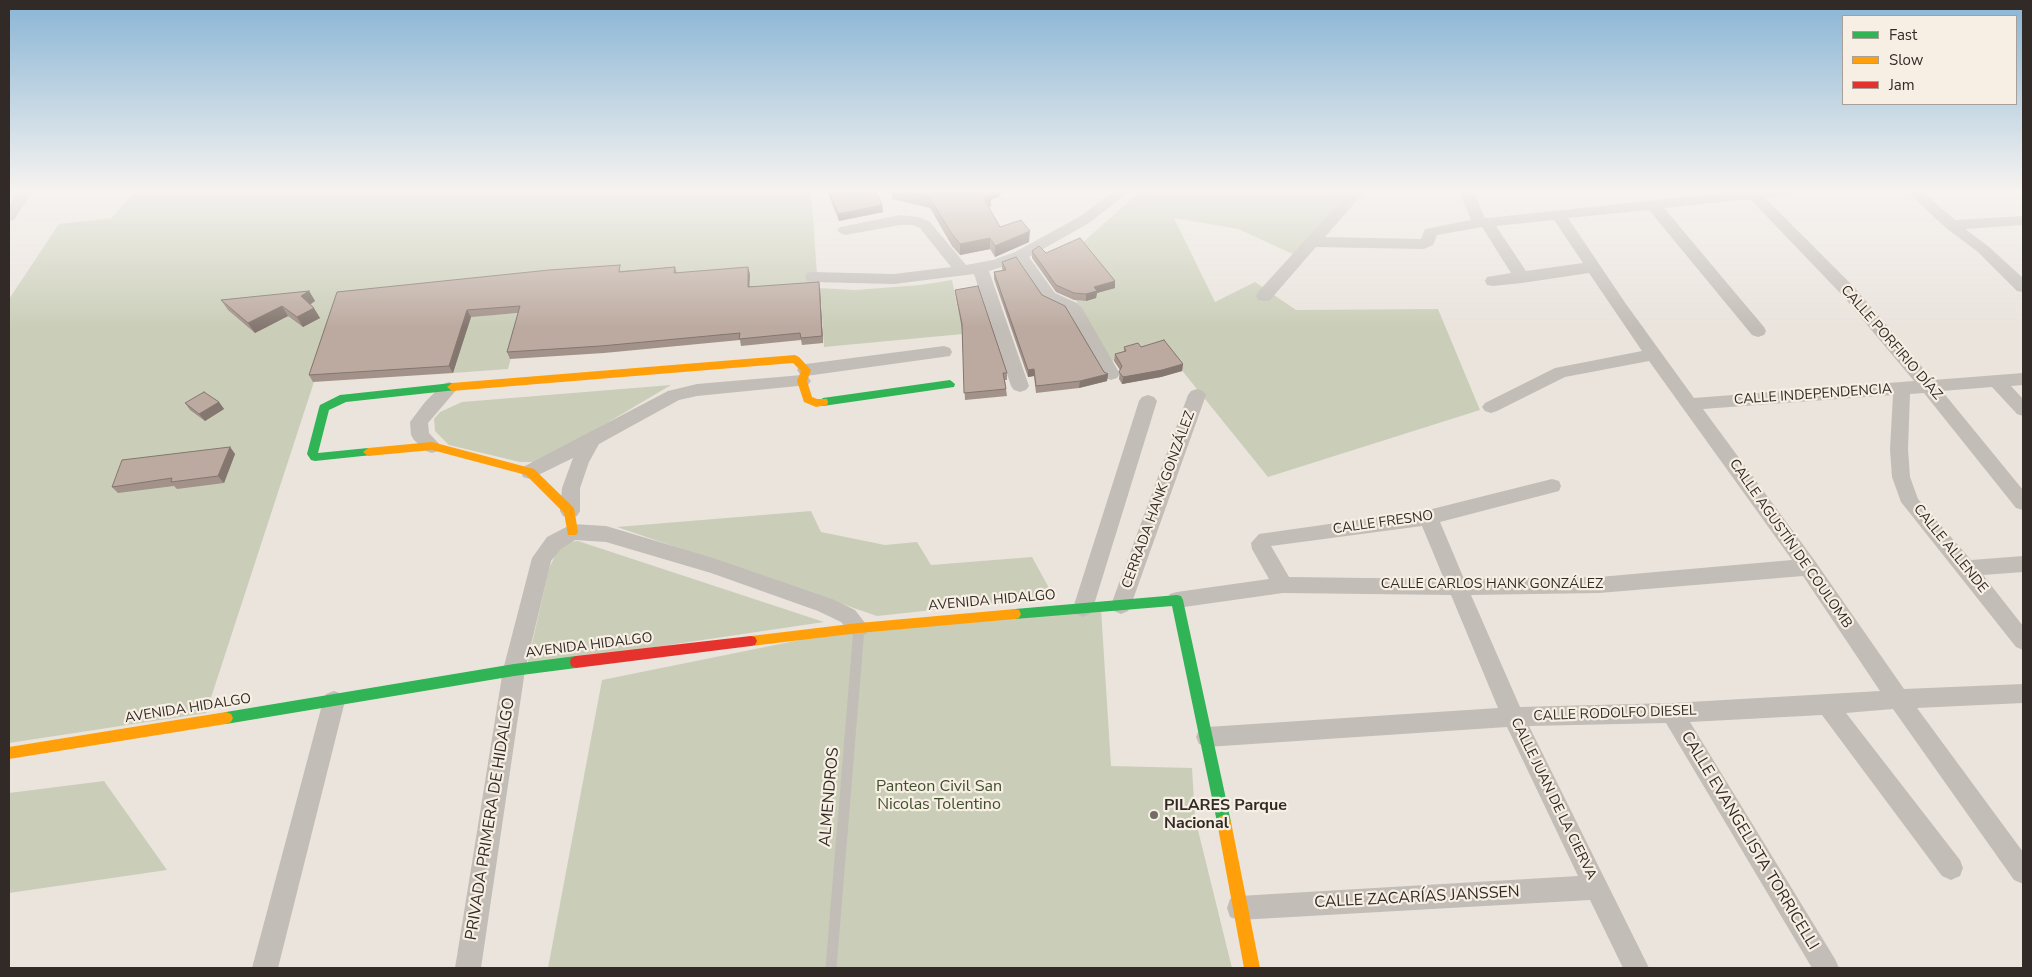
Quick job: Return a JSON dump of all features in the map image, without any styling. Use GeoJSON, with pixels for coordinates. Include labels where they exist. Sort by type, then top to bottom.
{"type":"FeatureCollection","features":[{"type":"Feature","properties":{"kind":"street"},"geometry":{"type":"LineString","coordinates":[[934,237],[962,271]]}},
{"type":"Feature","properties":{"kind":"street"},"geometry":{"type":"LineString","coordinates":[[814,277],[894,279],[962,271],[1020,255],[1054,237]]}},
{"type":"Feature","properties":{"kind":"street"},"geometry":{"type":"LineString","coordinates":[[1264,296],[1319,237]]}},
{"type":"Feature","properties":{"kind":"street"},"geometry":{"type":"LineString","coordinates":[[1314,242],[1424,244],[1428,242],[1429,237]]}},
{"type":"Feature","properties":{"kind":"street"},"geometry":{"type":"LineString","coordinates":[[1493,237],[1522,278]]}},
{"type":"Feature","properties":{"kind":"street","name":"CALLE AGUSTÍN DE COULOMB"},"geometry":{"type":"LineString","coordinates":[[1573,237],[1654,354],[1808,567],[1898,699],[2023,872]]}},
{"type":"Feature","properties":{"kind":"street"},"geometry":{"type":"LineString","coordinates":[[1679,237],[1758,331]]}},
{"type":"Feature","properties":{"kind":"street","name":"CALLE PORFIRIO DÍAZ"},"geometry":{"type":"LineString","coordinates":[[1794,237],[1848,292],[1929,386],[2023,503]]}},
{"type":"Feature","properties":{"kind":"street"},"geometry":{"type":"LineString","coordinates":[[1966,237],[1983,249],[2023,287]]}},
{"type":"Feature","properties":{"kind":"street"},"geometry":{"type":"LineString","coordinates":[[1020,255],[1048,297],[1071,307],[1076,312],[1111,374]]}},
{"type":"Feature","properties":{"kind":"street"},"geometry":{"type":"LineString","coordinates":[[980,267],[1020,386]]}},
{"type":"Feature","properties":{"kind":"street"},"geometry":{"type":"LineString","coordinates":[[1493,281],[1593,267]]}},
{"type":"Feature","properties":{"kind":"street"},"geometry":{"type":"LineString","coordinates":[[530,472],[674,395],[801,370],[944,352]]}},
{"type":"Feature","properties":{"kind":"street"},"geometry":{"type":"LineString","coordinates":[[1492,406],[1561,372],[1654,354]]}},
{"type":"Feature","properties":{"kind":"street"},"geometry":{"type":"LineString","coordinates":[[570,511],[530,472],[432,446],[320,458],[312,454],[324,408],[344,398],[543,378],[801,370]]}},
{"type":"Feature","properties":{"kind":"street"},"geometry":{"type":"LineString","coordinates":[[801,370],[808,399],[816,403],[950,384]]}},
{"type":"Feature","properties":{"kind":"street","name":"CALLE INDEPENDENCIA"},"geometry":{"type":"LineString","coordinates":[[1692,404],[2023,379]]}},
{"type":"Feature","properties":{"kind":"street"},"geometry":{"type":"LineString","coordinates":[[1996,381],[2023,410]]}},
{"type":"Feature","properties":{"kind":"street"},"geometry":{"type":"LineString","coordinates":[[432,446],[420,435],[420,422],[431,406],[449,388]]}},
{"type":"Feature","properties":{"kind":"street","name":"CALLE ALLENDE"},"geometry":{"type":"LineString","coordinates":[[1902,388],[1898,450],[1901,476],[1910,502],[1966,568],[2023,641]]}},
{"type":"Feature","properties":{"kind":"street","name":"CERRADA HANK GONZÁLEZ"},"geometry":{"type":"LineString","coordinates":[[1121,605],[1197,395]]}},
{"type":"Feature","properties":{"kind":"street"},"geometry":{"type":"LineString","coordinates":[[1083,608],[1148,401]]}},
{"type":"Feature","properties":{"kind":"street"},"geometry":{"type":"LineString","coordinates":[[593,439],[574,476],[571,488],[570,511],[572,532],[606,534],[713,566],[825,605],[848,616],[859,628]]}},
{"type":"Feature","properties":{"kind":"street","name":"CALLE FRESNO"},"geometry":{"type":"LineString","coordinates":[[1283,584],[1262,549],[1261,543],[1266,539],[1428,518],[1552,486]]}},
{"type":"Feature","properties":{"kind":"street","name":"CALLE JUAN DE LA CIERVA"},"geometry":{"type":"LineString","coordinates":[[1428,518],[1513,717],[1636,968]]}},
{"type":"Feature","properties":{"kind":"street","name":"PRIVADA PRIMERA DE HIDALGO"},"geometry":{"type":"LineString","coordinates":[[468,968],[514,670],[542,558],[554,543],[572,532]]}},
{"type":"Feature","properties":{"kind":"street"},"geometry":{"type":"LineString","coordinates":[[1966,568],[2023,564]]}},
{"type":"Feature","properties":{"kind":"street","name":"CALLE CARLOS HANK GONZÁLEZ"},"geometry":{"type":"LineString","coordinates":[[1177,600],[1283,584],[1457,587],[1599,585],[1808,567]]}},
{"type":"Feature","properties":{"kind":"street"},"geometry":{"type":"LineString","coordinates":[[1177,600],[1208,737],[1239,908],[1252,968]]}},
{"type":"Feature","properties":{"kind":"street","name":"AVENIDA HIDALGO"},"geometry":{"type":"LineString","coordinates":[[9,753],[514,670],[859,628],[1177,600]]}},
{"type":"Feature","properties":{"kind":"street","name":"CALLE RODOLFO DIESEL"},"geometry":{"type":"LineString","coordinates":[[1208,737],[1513,717],[1672,713],[2023,693]]}},
{"type":"Feature","properties":{"kind":"street"},"geometry":{"type":"LineString","coordinates":[[265,968],[334,701]]}},
{"type":"Feature","properties":{"kind":"street"},"geometry":{"type":"LineString","coordinates":[[1827,705],[1951,868]]}},
{"type":"Feature","properties":{"kind":"street","name":"CALLE EVANGELISTA TORRICELLI"},"geometry":{"type":"LineString","coordinates":[[1672,713],[1826,968]]}},
{"type":"Feature","properties":{"kind":"street","name":"CALLE ZACARÍAS JANSSEN"},"geometry":{"type":"LineString","coordinates":[[1239,908],[1595,887]]}},
{"type":"Feature","properties":{"kind":"lane","name":"ALMENDROS"},"geometry":{"type":"LineString","coordinates":[[831,968],[859,628]]}},
{"type":"Feature","properties":{"kind":"green space"},"geometry":{"type":"Polygon","coordinates":[[[51,237],[814,237],[818,288],[855,290],[920,285],[952,280],[963,334],[824,347],[820,289],[749,287],[750,274],[687,279],[328,339],[206,713],[9,743],[9,299],[51,237]]]}},
{"type":"Feature","properties":{"kind":"green space"},"geometry":{"type":"Polygon","coordinates":[[[1089,237],[1183,237],[1215,302],[1255,282],[1296,310],[1438,309],[1480,410],[1268,477],[1163,347],[1108,362],[1076,300],[1086,301],[1096,297],[1080,245],[1089,237]]]}},
{"type":"Feature","properties":{"kind":"green space"},"geometry":{"type":"Polygon","coordinates":[[[1255,237],[1311,237],[1295,255],[1255,237]]]}},
{"type":"Feature","properties":{"kind":"green space"},"geometry":{"type":"Polygon","coordinates":[[[523,313],[508,369],[453,373],[471,316],[523,313]]]}},
{"type":"Feature","properties":{"kind":"green space"},"geometry":{"type":"Polygon","coordinates":[[[671,385],[573,443],[535,462],[520,462],[449,445],[435,431],[434,419],[440,412],[462,402],[671,385]]]}},
{"type":"Feature","properties":{"kind":"green space"},"geometry":{"type":"Polygon","coordinates":[[[811,511],[821,532],[885,545],[917,542],[931,565],[1032,557],[1054,597],[877,616],[617,527],[811,511]]]}},
{"type":"Feature","properties":{"kind":"green space"},"geometry":{"type":"Polygon","coordinates":[[[578,541],[824,622],[527,666],[549,568],[557,552],[566,542],[578,541]]]}},
{"type":"Feature","properties":{"kind":"green space","name":"Panteon Civil San Nicolas Tolentino"},"geometry":{"type":"Polygon","coordinates":[[[1101,609],[1111,766],[1192,768],[1195,818],[1232,968],[548,968],[602,680],[859,628],[1101,609]]]}},
{"type":"Feature","properties":{"kind":"green space"},"geometry":{"type":"Polygon","coordinates":[[[104,781],[167,870],[9,893],[9,793],[104,781]]]}},
{"type":"Feature","properties":{"kind":"building"},"geometry":{"type":"Polygon","coordinates":[[[954,237],[1017,237],[995,246],[990,238],[960,244],[954,237]]]}},
{"type":"Feature","properties":{"kind":"building"},"geometry":{"type":"Polygon","coordinates":[[[1080,238],[1115,281],[1094,287],[1097,291],[1086,294],[1074,293],[1056,285],[1032,251],[1039,246],[1046,253],[1080,238]]]}},
{"type":"Feature","properties":{"kind":"building"},"geometry":{"type":"Polygon","coordinates":[[[1016,257],[1042,295],[1065,306],[1104,372],[1108,374],[1080,381],[1036,386],[1034,369],[1028,370],[994,272],[1006,270],[1002,262],[1016,257]]]}},
{"type":"Feature","properties":{"kind":"building"},"geometry":{"type":"Polygon","coordinates":[[[620,265],[619,272],[675,267],[674,273],[748,267],[748,287],[819,282],[822,336],[801,338],[800,333],[739,339],[740,333],[601,346],[507,352],[520,306],[467,310],[449,366],[309,375],[337,292],[549,270],[620,265]]]}},
{"type":"Feature","properties":{"kind":"building"},"geometry":{"type":"Polygon","coordinates":[[[978,286],[1007,373],[1003,373],[1006,389],[964,393],[962,324],[955,290],[978,286]]]}},
{"type":"Feature","properties":{"kind":"building"},"geometry":{"type":"Polygon","coordinates":[[[309,291],[301,296],[314,308],[297,317],[282,306],[248,323],[221,300],[309,291]]]}},
{"type":"Feature","properties":{"kind":"building"},"geometry":{"type":"Polygon","coordinates":[[[1164,340],[1183,364],[1123,377],[1119,372],[1122,366],[1115,354],[1126,351],[1124,347],[1138,343],[1141,347],[1164,340]]]}},
{"type":"Feature","properties":{"kind":"building"},"geometry":{"type":"Polygon","coordinates":[[[204,392],[219,402],[199,414],[185,403],[204,392]]]}},
{"type":"Feature","properties":{"kind":"building"},"geometry":{"type":"Polygon","coordinates":[[[230,447],[218,476],[171,482],[172,478],[112,487],[122,460],[230,447]]]}},
{"type":"Feature","properties":{"kind":"traffic: fast"},"geometry":{"type":"LineString","coordinates":[[823,402],[950,384]]}},
{"type":"Feature","properties":{"kind":"traffic: fast"},"geometry":{"type":"LineString","coordinates":[[368,452],[315,457],[312,454],[324,408],[344,398],[452,387]]}},
{"type":"Feature","properties":{"kind":"traffic: fast"},"geometry":{"type":"LineString","coordinates":[[1015,614],[1177,600],[1224,822]]}},
{"type":"Feature","properties":{"kind":"traffic: fast"},"geometry":{"type":"LineString","coordinates":[[226,718],[514,670],[576,662]]}},
{"type":"Feature","properties":{"kind":"traffic: slow"},"geometry":{"type":"LineString","coordinates":[[452,387],[795,359],[806,370],[802,381],[808,399],[816,403],[823,402]]}},
{"type":"Feature","properties":{"kind":"traffic: slow"},"geometry":{"type":"LineString","coordinates":[[368,452],[432,446],[530,472],[570,511],[572,532]]}},
{"type":"Feature","properties":{"kind":"traffic: slow"},"geometry":{"type":"LineString","coordinates":[[751,641],[859,628],[1015,614]]}},
{"type":"Feature","properties":{"kind":"traffic: slow"},"geometry":{"type":"LineString","coordinates":[[9,753],[226,718]]}},
{"type":"Feature","properties":{"kind":"traffic: slow"},"geometry":{"type":"LineString","coordinates":[[1224,822],[1252,968]]}},
{"type":"Feature","properties":{"kind":"traffic: jam"},"geometry":{"type":"LineString","coordinates":[[576,662],[751,641]]}},
{"type":"Feature","properties":{"kind":"place","name":"PILARES Parque Nacional"},"geometry":{"type":"Point","coordinates":[1154,815]}}]}
